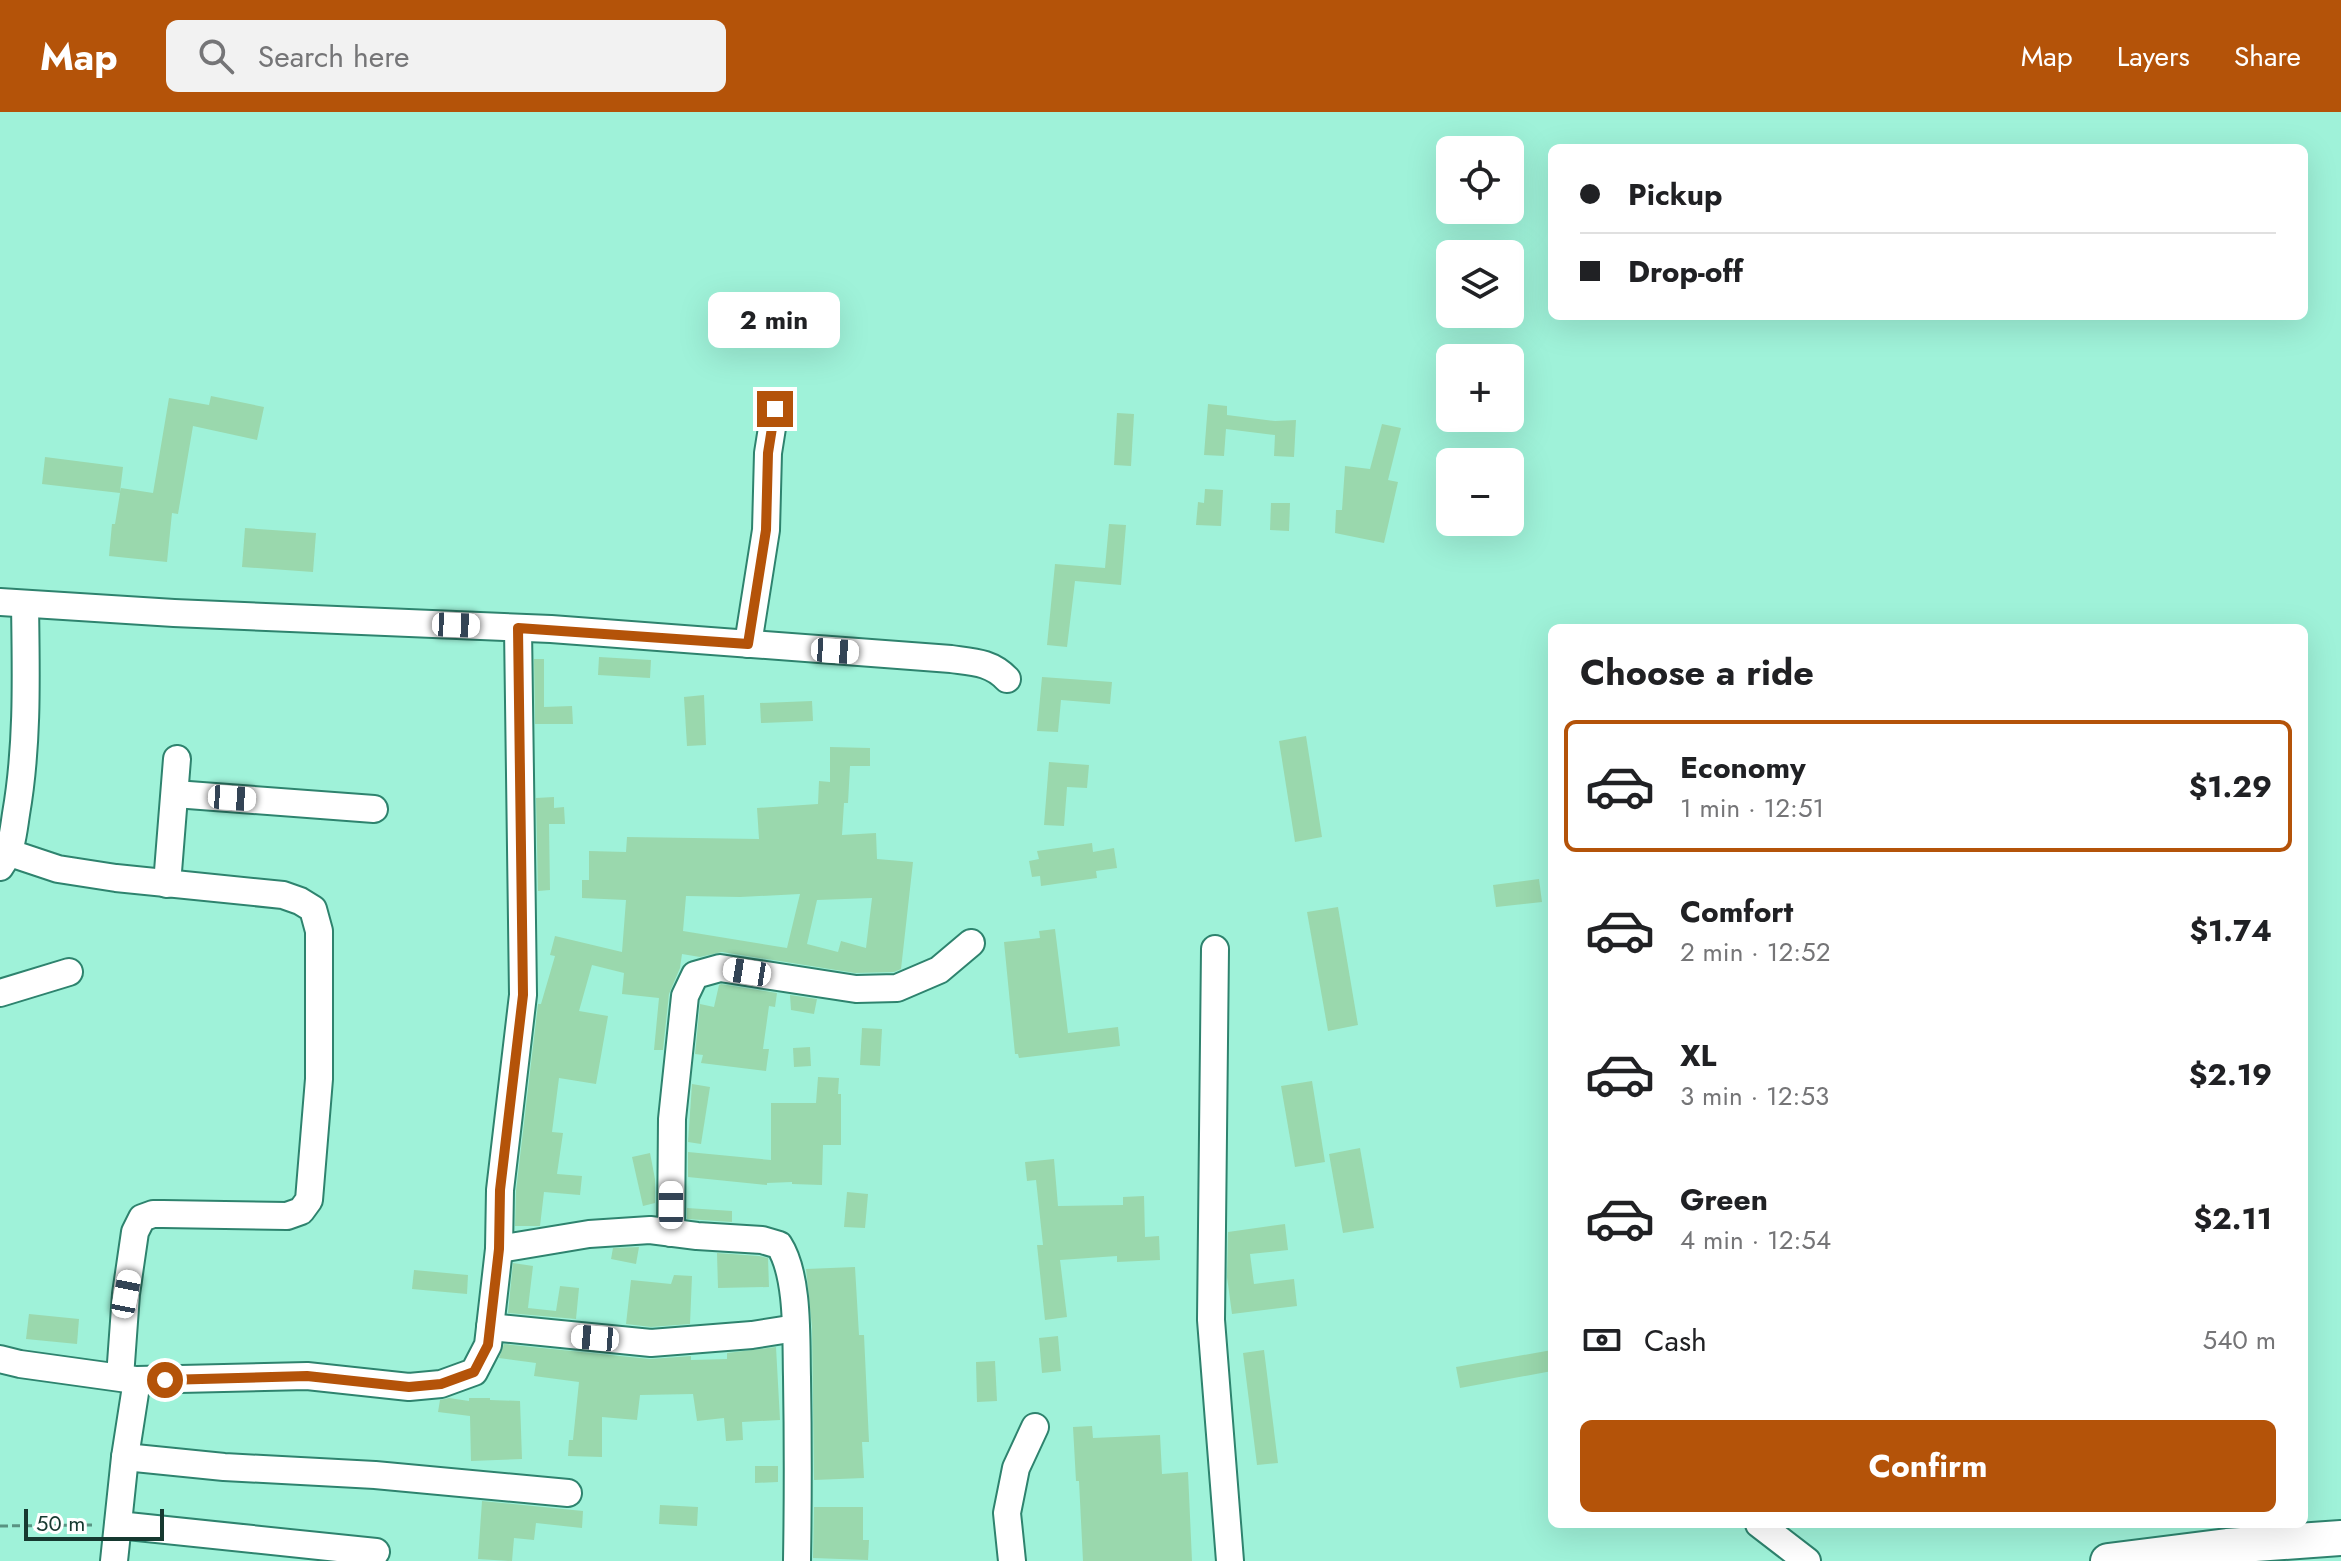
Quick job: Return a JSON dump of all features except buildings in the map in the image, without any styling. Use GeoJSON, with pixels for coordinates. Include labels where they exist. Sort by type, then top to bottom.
{"type":"FeatureCollection","features":[{"type":"Feature","properties":{"kind":"main road"},"geometry":{"type":"LineString","coordinates":[[2108,1561],[2227,1546],[2341,1538]]}},
{"type":"Feature","properties":{"kind":"street"},"geometry":{"type":"LineString","coordinates":[[748,644],[766,530],[768,453],[775,409]]}},
{"type":"Feature","properties":{"kind":"street"},"geometry":{"type":"LineString","coordinates":[[114,1561],[125,1457],[128,1379],[126,1294],[135,1232],[142,1218],[153,1214],[287,1216],[301,1211],[309,1200],[319,1079],[319,931],[313,909],[283,895],[167,884],[5,860],[20,795],[26,729],[13,603],[518,628],[951,659],[988,664],[1007,679]]}},
{"type":"Feature","properties":{"kind":"street"},"geometry":{"type":"LineString","coordinates":[[0,1359],[35,1367],[128,1379],[307,1376],[409,1387],[441,1384],[474,1372],[488,1345],[499,1249],[500,1190],[523,995],[518,628]]}},
{"type":"Feature","properties":{"kind":"street"},"geometry":{"type":"LineString","coordinates":[[167,884],[177,759]]}},
{"type":"Feature","properties":{"kind":"street"},"geometry":{"type":"LineString","coordinates":[[175,794],[374,809]]}},
{"type":"Feature","properties":{"kind":"street"},"geometry":{"type":"LineString","coordinates":[[671,1233],[672,1119],[685,996],[695,975],[720,968],[856,989],[897,988],[939,970],[971,943]]}},
{"type":"Feature","properties":{"kind":"street"},"geometry":{"type":"LineString","coordinates":[[1215,949],[1211,1320],[1230,1561]]}},
{"type":"Feature","properties":{"kind":"street"},"geometry":{"type":"LineString","coordinates":[[0,993],[69,972]]}},
{"type":"Feature","properties":{"kind":"street"},"geometry":{"type":"LineString","coordinates":[[499,1249],[619,1231],[650,1230],[762,1240],[779,1245],[787,1256],[796,1328],[797,1561]]}},
{"type":"Feature","properties":{"kind":"street"},"geometry":{"type":"LineString","coordinates":[[490,1327],[651,1343],[752,1335],[796,1328]]}},
{"type":"Feature","properties":{"kind":"street"},"geometry":{"type":"LineString","coordinates":[[1012,1561],[1007,1513],[1016,1468],[1035,1427]]}},
{"type":"Feature","properties":{"kind":"street"},"geometry":{"type":"LineString","coordinates":[[125,1457],[568,1493]]}},
{"type":"Feature","properties":{"kind":"street"},"geometry":{"type":"LineString","coordinates":[[118,1525],[376,1552]]}},
{"type":"Feature","properties":{"kind":"street"},"geometry":{"type":"LineString","coordinates":[[1764,1528],[1807,1561]]}},
{"type":"Feature","properties":{"kind":"path"},"geometry":{"type":"LineString","coordinates":[[0,1526],[118,1525]]}},
{"type":"Feature","properties":{"kind":"route"},"geometry":{"type":"LineString","coordinates":[[165,1380],[307,1376],[409,1387],[441,1384],[474,1372],[488,1345],[499,1249],[500,1190],[523,995],[518,628],[748,644],[766,530],[768,453],[775,409]]}}]}
